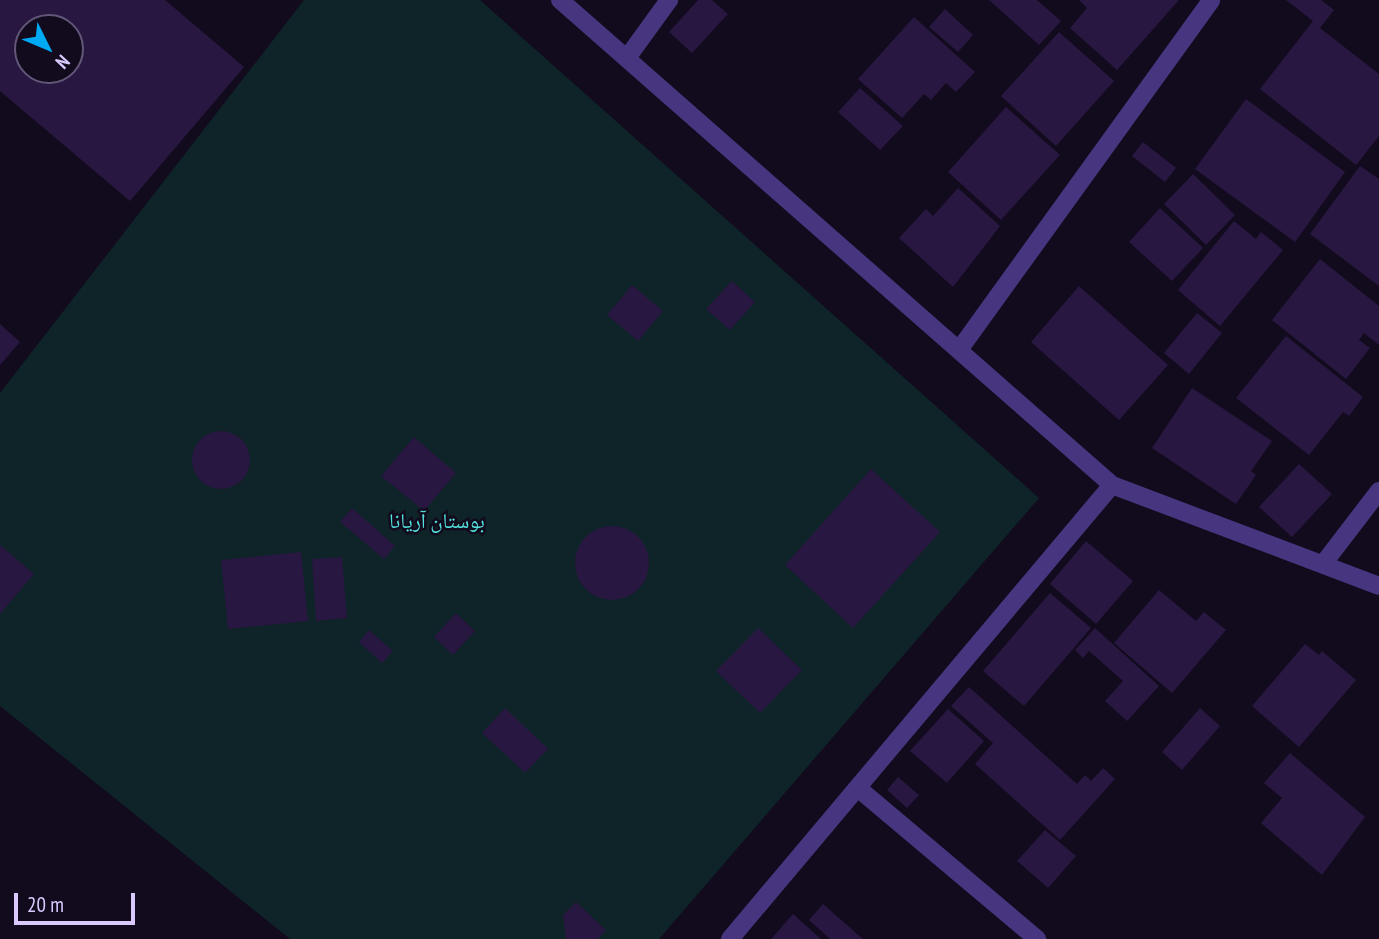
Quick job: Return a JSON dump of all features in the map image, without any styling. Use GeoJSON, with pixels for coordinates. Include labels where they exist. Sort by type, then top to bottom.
{"type":"FeatureCollection","features":[{"type":"Feature","properties":{"kind":"street"},"geometry":{"type":"LineString","coordinates":[[561,0],[1112,485],[1379,586]]}},
{"type":"Feature","properties":{"kind":"street"},"geometry":{"type":"LineString","coordinates":[[627,58],[669,0]]}},
{"type":"Feature","properties":{"kind":"street"},"geometry":{"type":"LineString","coordinates":[[959,350],[1211,0]]}},
{"type":"Feature","properties":{"kind":"street"},"geometry":{"type":"LineString","coordinates":[[730,939],[859,789],[1112,485]]}},
{"type":"Feature","properties":{"kind":"street"},"geometry":{"type":"LineString","coordinates":[[1323,565],[1379,491]]}},
{"type":"Feature","properties":{"kind":"street"},"geometry":{"type":"LineString","coordinates":[[859,789],[1037,939]]}},
{"type":"Feature","properties":{"kind":"green space","name":"بوستان آریانا"},"geometry":{"type":"Polygon","coordinates":[[[304,0],[480,0],[1039,498],[659,939],[290,939],[0,706],[0,393],[304,0]]]}},
{"type":"Feature","properties":{"kind":"building"},"geometry":{"type":"Polygon","coordinates":[[[0,0],[165,0],[244,67],[130,201],[0,91],[0,0]]]}},
{"type":"Feature","properties":{"kind":"building"},"geometry":{"type":"Polygon","coordinates":[[[698,0],[712,0],[728,14],[692,53],[669,32],[698,0]]]}},
{"type":"Feature","properties":{"kind":"building"},"geometry":{"type":"Polygon","coordinates":[[[989,0],[1037,0],[1061,21],[1039,45],[989,0]]]}},
{"type":"Feature","properties":{"kind":"building"},"geometry":{"type":"Polygon","coordinates":[[[1079,0],[1179,0],[1117,70],[1070,28],[1087,8],[1079,0]]]}},
{"type":"Feature","properties":{"kind":"building"},"geometry":{"type":"Polygon","coordinates":[[[1286,0],[1321,0],[1334,10],[1320,28],[1379,74],[1379,136],[1356,165],[1260,89],[1313,21],[1286,0]]]}},
{"type":"Feature","properties":{"kind":"building"},"geometry":{"type":"Polygon","coordinates":[[[945,9],[973,35],[958,52],[929,27],[945,9]]]}},
{"type":"Feature","properties":{"kind":"building"},"geometry":{"type":"Polygon","coordinates":[[[914,17],[975,72],[956,92],[946,83],[931,100],[924,94],[902,118],[858,79],[914,17]]]}},
{"type":"Feature","properties":{"kind":"building"},"geometry":{"type":"Polygon","coordinates":[[[1059,32],[1114,81],[1056,146],[1001,96],[1059,32]]]}},
{"type":"Feature","properties":{"kind":"building"},"geometry":{"type":"Polygon","coordinates":[[[860,88],[903,126],[880,150],[838,112],[860,88]]]}},
{"type":"Feature","properties":{"kind":"building"},"geometry":{"type":"Polygon","coordinates":[[[1246,99],[1345,172],[1295,242],[1195,169],[1246,99]]]}},
{"type":"Feature","properties":{"kind":"building"},"geometry":{"type":"Polygon","coordinates":[[[1006,107],[1060,155],[1001,220],[948,172],[1006,107]]]}},
{"type":"Feature","properties":{"kind":"building"},"geometry":{"type":"Polygon","coordinates":[[[1143,142],[1176,168],[1165,182],[1132,156],[1143,142]]]}},
{"type":"Feature","properties":{"kind":"building"},"geometry":{"type":"Polygon","coordinates":[[[1360,166],[1379,179],[1379,286],[1310,234],[1360,166]]]}},
{"type":"Feature","properties":{"kind":"building"},"geometry":{"type":"Polygon","coordinates":[[[1193,174],[1235,215],[1206,245],[1164,204],[1193,174]]]}},
{"type":"Feature","properties":{"kind":"building"},"geometry":{"type":"Polygon","coordinates":[[[958,188],[1000,226],[953,287],[899,238],[926,209],[933,216],[958,188]]]}},
{"type":"Feature","properties":{"kind":"building"},"geometry":{"type":"Polygon","coordinates":[[[1160,208],[1203,248],[1172,281],[1129,242],[1160,208]]]}},
{"type":"Feature","properties":{"kind":"building"},"geometry":{"type":"Polygon","coordinates":[[[1234,221],[1256,239],[1261,232],[1283,250],[1220,326],[1178,290],[1234,221]]]}},
{"type":"Feature","properties":{"kind":"building"},"geometry":{"type":"Polygon","coordinates":[[[1320,259],[1379,306],[1379,345],[1364,333],[1359,340],[1370,348],[1346,379],[1272,320],[1320,259]]]}},
{"type":"Feature","properties":{"kind":"building"},"geometry":{"type":"Polygon","coordinates":[[[732,281],[755,302],[730,330],[706,309],[732,281]]]}},
{"type":"Feature","properties":{"kind":"building"},"geometry":{"type":"Polygon","coordinates":[[[632,285],[663,311],[638,341],[607,315],[632,285]]]}},
{"type":"Feature","properties":{"kind":"building"},"geometry":{"type":"Polygon","coordinates":[[[1079,286],[1168,365],[1119,420],[1031,342],[1079,286]]]}},
{"type":"Feature","properties":{"kind":"building"},"geometry":{"type":"Polygon","coordinates":[[[1197,313],[1222,333],[1189,374],[1164,353],[1197,313]]]}},
{"type":"Feature","properties":{"kind":"building"},"geometry":{"type":"Polygon","coordinates":[[[0,324],[20,342],[0,365],[0,324]]]}},
{"type":"Feature","properties":{"kind":"building"},"geometry":{"type":"Polygon","coordinates":[[[1286,336],[1363,397],[1349,416],[1343,412],[1309,455],[1236,398],[1286,336]]]}},
{"type":"Feature","properties":{"kind":"building"},"geometry":{"type":"Polygon","coordinates":[[[1192,388],[1272,441],[1251,471],[1256,475],[1236,504],[1152,448],[1192,388]]]}},
{"type":"Feature","properties":{"kind":"building"},"geometry":{"type":"Polygon","coordinates":[[[221,431],[237,436],[245,444],[250,460],[245,476],[237,484],[221,489],[205,484],[197,476],[192,460],[197,444],[205,436],[221,431]]]}},
{"type":"Feature","properties":{"kind":"building"},"geometry":{"type":"Polygon","coordinates":[[[414,437],[456,473],[424,511],[381,476],[414,437]]]}},
{"type":"Feature","properties":{"kind":"building"},"geometry":{"type":"Polygon","coordinates":[[[1299,464],[1332,494],[1292,537],[1259,507],[1299,464]]]}},
{"type":"Feature","properties":{"kind":"building"},"geometry":{"type":"Polygon","coordinates":[[[871,469],[940,532],[853,628],[785,565],[871,469]]]}},
{"type":"Feature","properties":{"kind":"building"},"geometry":{"type":"Polygon","coordinates":[[[352,508],[395,546],[384,559],[340,522],[352,508]]]}},
{"type":"Feature","properties":{"kind":"building"},"geometry":{"type":"Polygon","coordinates":[[[605,526],[619,526],[633,532],[643,542],[649,563],[647,577],[633,594],[619,600],[605,600],[591,594],[581,584],[575,570],[575,556],[581,542],[591,532],[605,526]]]}},
{"type":"Feature","properties":{"kind":"building"},"geometry":{"type":"Polygon","coordinates":[[[1086,541],[1133,581],[1096,624],[1050,584],[1086,541]]]}},
{"type":"Feature","properties":{"kind":"building"},"geometry":{"type":"Polygon","coordinates":[[[0,545],[34,574],[0,614],[0,545]]]}},
{"type":"Feature","properties":{"kind":"building"},"geometry":{"type":"Polygon","coordinates":[[[301,552],[308,621],[228,629],[221,560],[301,552]]]}},
{"type":"Feature","properties":{"kind":"building"},"geometry":{"type":"Polygon","coordinates":[[[342,557],[347,618],[316,621],[312,559],[342,557]]]}},
{"type":"Feature","properties":{"kind":"building"},"geometry":{"type":"Polygon","coordinates":[[[1159,590],[1196,621],[1204,612],[1226,630],[1172,693],[1114,643],[1159,590]]]}},
{"type":"Feature","properties":{"kind":"building"},"geometry":{"type":"Polygon","coordinates":[[[1050,593],[1091,628],[1024,706],[983,671],[1050,593]]]}},
{"type":"Feature","properties":{"kind":"building"},"geometry":{"type":"Polygon","coordinates":[[[456,613],[475,631],[453,655],[434,637],[456,613]]]}},
{"type":"Feature","properties":{"kind":"building"},"geometry":{"type":"Polygon","coordinates":[[[758,628],[802,670],[760,713],[716,671],[758,628]]]}},
{"type":"Feature","properties":{"kind":"building"},"geometry":{"type":"Polygon","coordinates":[[[1095,628],[1159,686],[1127,721],[1105,701],[1123,681],[1089,651],[1083,658],[1075,650],[1095,628]]]}},
{"type":"Feature","properties":{"kind":"building"},"geometry":{"type":"Polygon","coordinates":[[[369,630],[393,651],[382,663],[359,642],[369,630]]]}},
{"type":"Feature","properties":{"kind":"building"},"geometry":{"type":"Polygon","coordinates":[[[1305,644],[1319,655],[1322,651],[1356,680],[1299,747],[1252,706],[1305,644]]]}},
{"type":"Feature","properties":{"kind":"building"},"geometry":{"type":"Polygon","coordinates":[[[969,687],[1077,784],[1085,775],[1091,781],[1103,768],[1115,779],[1060,840],[975,764],[993,743],[951,706],[969,687]]]}},
{"type":"Feature","properties":{"kind":"building"},"geometry":{"type":"Polygon","coordinates":[[[505,708],[548,749],[525,773],[482,733],[505,708]]]}},
{"type":"Feature","properties":{"kind":"building"},"geometry":{"type":"Polygon","coordinates":[[[1200,708],[1220,726],[1182,770],[1162,752],[1200,708]]]}},
{"type":"Feature","properties":{"kind":"building"},"geometry":{"type":"Polygon","coordinates":[[[948,709],[984,741],[947,783],[910,751],[948,709]]]}},
{"type":"Feature","properties":{"kind":"building"},"geometry":{"type":"Polygon","coordinates":[[[1290,753],[1365,817],[1322,875],[1261,823],[1282,798],[1264,783],[1290,753]]]}},
{"type":"Feature","properties":{"kind":"building"},"geometry":{"type":"Polygon","coordinates":[[[898,777],[919,795],[907,808],[887,790],[898,777]]]}},
{"type":"Feature","properties":{"kind":"building"},"geometry":{"type":"Polygon","coordinates":[[[1045,830],[1076,856],[1048,888],[1017,861],[1045,830]]]}},
{"type":"Feature","properties":{"kind":"building"},"geometry":{"type":"Polygon","coordinates":[[[576,902],[606,930],[598,939],[566,939],[563,915],[576,902]]]}},
{"type":"Feature","properties":{"kind":"building"},"geometry":{"type":"Polygon","coordinates":[[[823,904],[863,939],[830,939],[809,920],[823,904]]]}},
{"type":"Feature","properties":{"kind":"building"},"geometry":{"type":"Polygon","coordinates":[[[793,914],[821,939],[771,939],[793,914]]]}}]}
